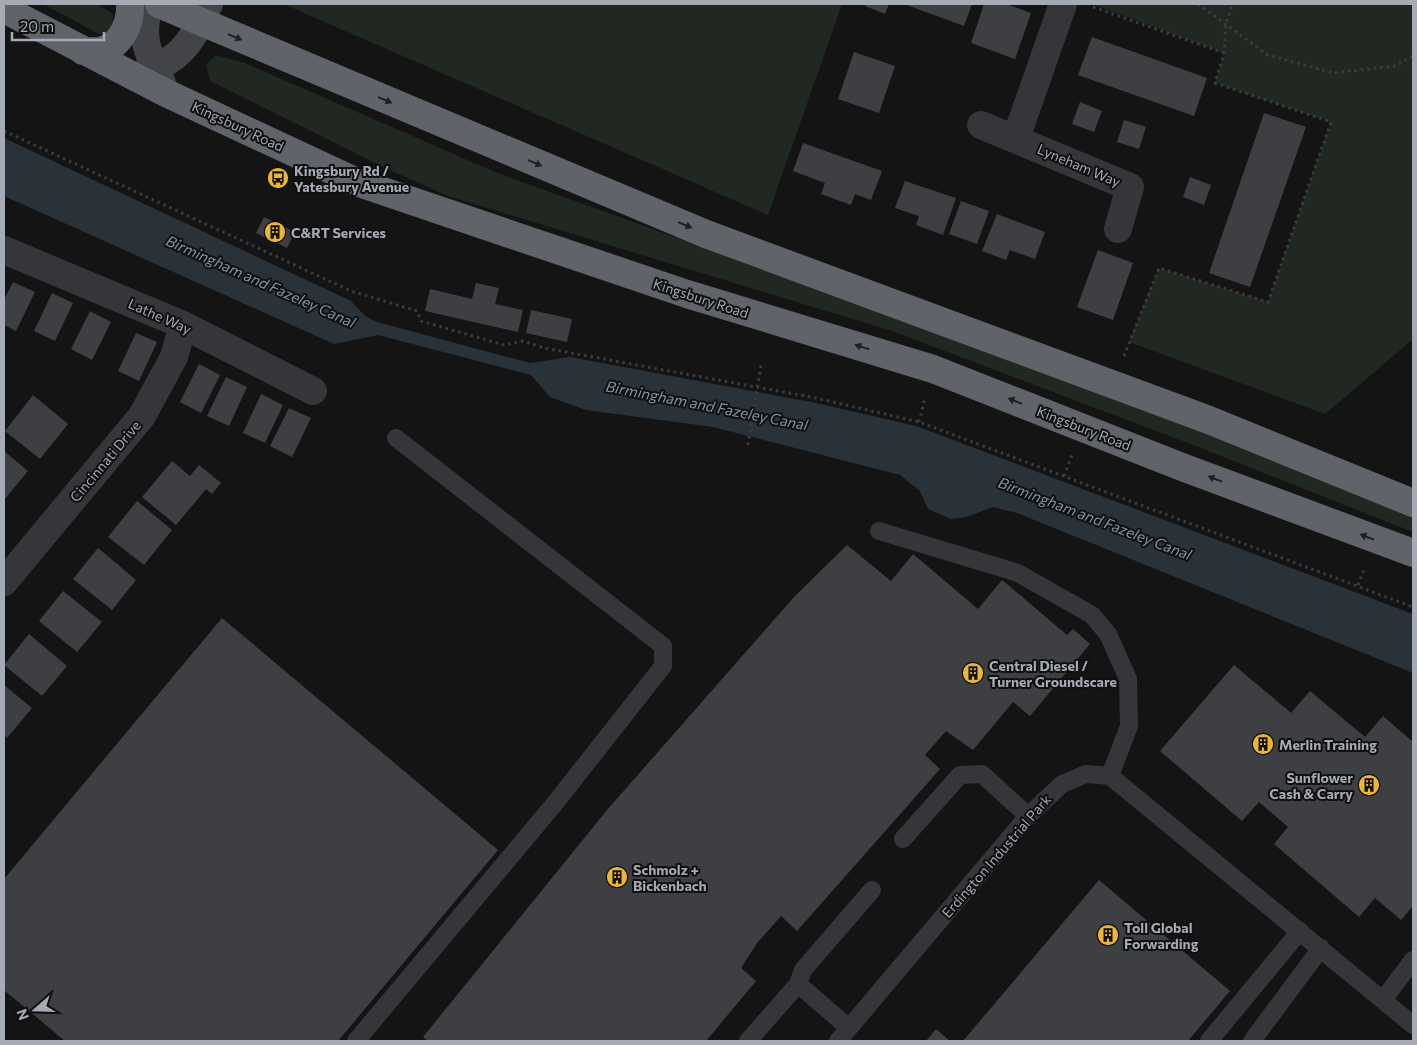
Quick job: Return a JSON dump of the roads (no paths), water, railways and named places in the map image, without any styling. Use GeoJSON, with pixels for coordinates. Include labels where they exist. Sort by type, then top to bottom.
{"type":"FeatureCollection","features":[{"type":"Feature","properties":{"kind":"highway"},"geometry":{"type":"LineString","coordinates":[[83,51],[102,51],[112,46],[122,35],[130,12],[130,4]]}},
{"type":"Feature","properties":{"kind":"highway"},"geometry":{"type":"LineString","coordinates":[[159,4],[205,13],[706,234],[1208,420],[1413,502]]}},
{"type":"Feature","properties":{"kind":"highway","name":"Kingsbury Road"},"geometry":{"type":"LineString","coordinates":[[4,9],[83,51],[145,72],[166,93],[359,183],[686,294],[933,369],[1182,467],[1413,553]]}},
{"type":"Feature","properties":{"kind":"street"},"geometry":{"type":"LineString","coordinates":[[149,4],[145,18],[145,72],[178,54],[185,47],[205,13]]}},
{"type":"Feature","properties":{"kind":"street"},"geometry":{"type":"LineString","coordinates":[[1016,138],[1063,4]]}},
{"type":"Feature","properties":{"kind":"street","name":"Lyneham Way"},"geometry":{"type":"LineString","coordinates":[[982,125],[1130,188],[1118,229]]}},
{"type":"Feature","properties":{"kind":"street","name":"Lathe Way"},"geometry":{"type":"LineString","coordinates":[[4,250],[183,325],[313,391]]}},
{"type":"Feature","properties":{"kind":"street","name":"Cincinnati Drive"},"geometry":{"type":"LineString","coordinates":[[4,582],[142,416],[174,357],[183,325]]}},
{"type":"Feature","properties":{"kind":"lane"},"geometry":{"type":"LineString","coordinates":[[356,1041],[556,802],[662,666],[663,646],[396,438]]}},
{"type":"Feature","properties":{"kind":"lane"},"geometry":{"type":"LineString","coordinates":[[879,530],[1018,573],[1092,615],[1108,634],[1128,679],[1129,726],[1110,776],[1413,1025]]}},
{"type":"Feature","properties":{"kind":"lane"},"geometry":{"type":"LineString","coordinates":[[903,839],[960,775],[982,774],[1028,816]]}},
{"type":"Feature","properties":{"kind":"lane","name":"Erdington Industrial Park"},"geometry":{"type":"LineString","coordinates":[[838,1041],[1028,816],[1062,784],[1086,774],[1110,776]]}},
{"type":"Feature","properties":{"kind":"lane"},"geometry":{"type":"LineString","coordinates":[[748,1041],[798,984],[803,970],[872,890]]}},
{"type":"Feature","properties":{"kind":"lane"},"geometry":{"type":"LineString","coordinates":[[1209,1041],[1300,931]]}},
{"type":"Feature","properties":{"kind":"lane"},"geometry":{"type":"LineString","coordinates":[[1252,1041],[1321,948]]}},
{"type":"Feature","properties":{"kind":"lane"},"geometry":{"type":"LineString","coordinates":[[1383,1000],[1413,960]]}},
{"type":"Feature","properties":{"kind":"lane"},"geometry":{"type":"LineString","coordinates":[[798,984],[849,1028]]}},
{"type":"Feature","properties":{"kind":"water","name":"Birmingham and Fazeley Canal"},"geometry":{"type":"Polygon","coordinates":[[[4,138],[351,301],[365,316],[377,322],[530,363],[570,357],[816,403],[916,426],[1413,614],[1413,673],[1017,513],[993,507],[966,517],[951,519],[928,509],[920,491],[900,475],[713,427],[586,410],[550,397],[531,375],[378,335],[334,344],[4,196],[4,138]]]}},
{"type":"Feature","properties":{"kind":"place","name":"Kingsbury Rd / Yatesbury Avenue"},"geometry":{"type":"Point","coordinates":[278,178]}},
{"type":"Feature","properties":{"kind":"place","name":"C&RT Services"},"geometry":{"type":"Point","coordinates":[275,232]}},
{"type":"Feature","properties":{"kind":"place","name":"Central Diesel / Turner Groundscare"},"geometry":{"type":"Point","coordinates":[973,673]}},
{"type":"Feature","properties":{"kind":"place","name":"Merlin Training"},"geometry":{"type":"Point","coordinates":[1263,744]}},
{"type":"Feature","properties":{"kind":"place","name":"Sunflower Cash & Carry"},"geometry":{"type":"Point","coordinates":[1369,785]}},
{"type":"Feature","properties":{"kind":"place","name":"Schmolz + Bickenbach"},"geometry":{"type":"Point","coordinates":[617,877]}},
{"type":"Feature","properties":{"kind":"place","name":"Toll Global Forwarding"},"geometry":{"type":"Point","coordinates":[1108,935]}}]}
